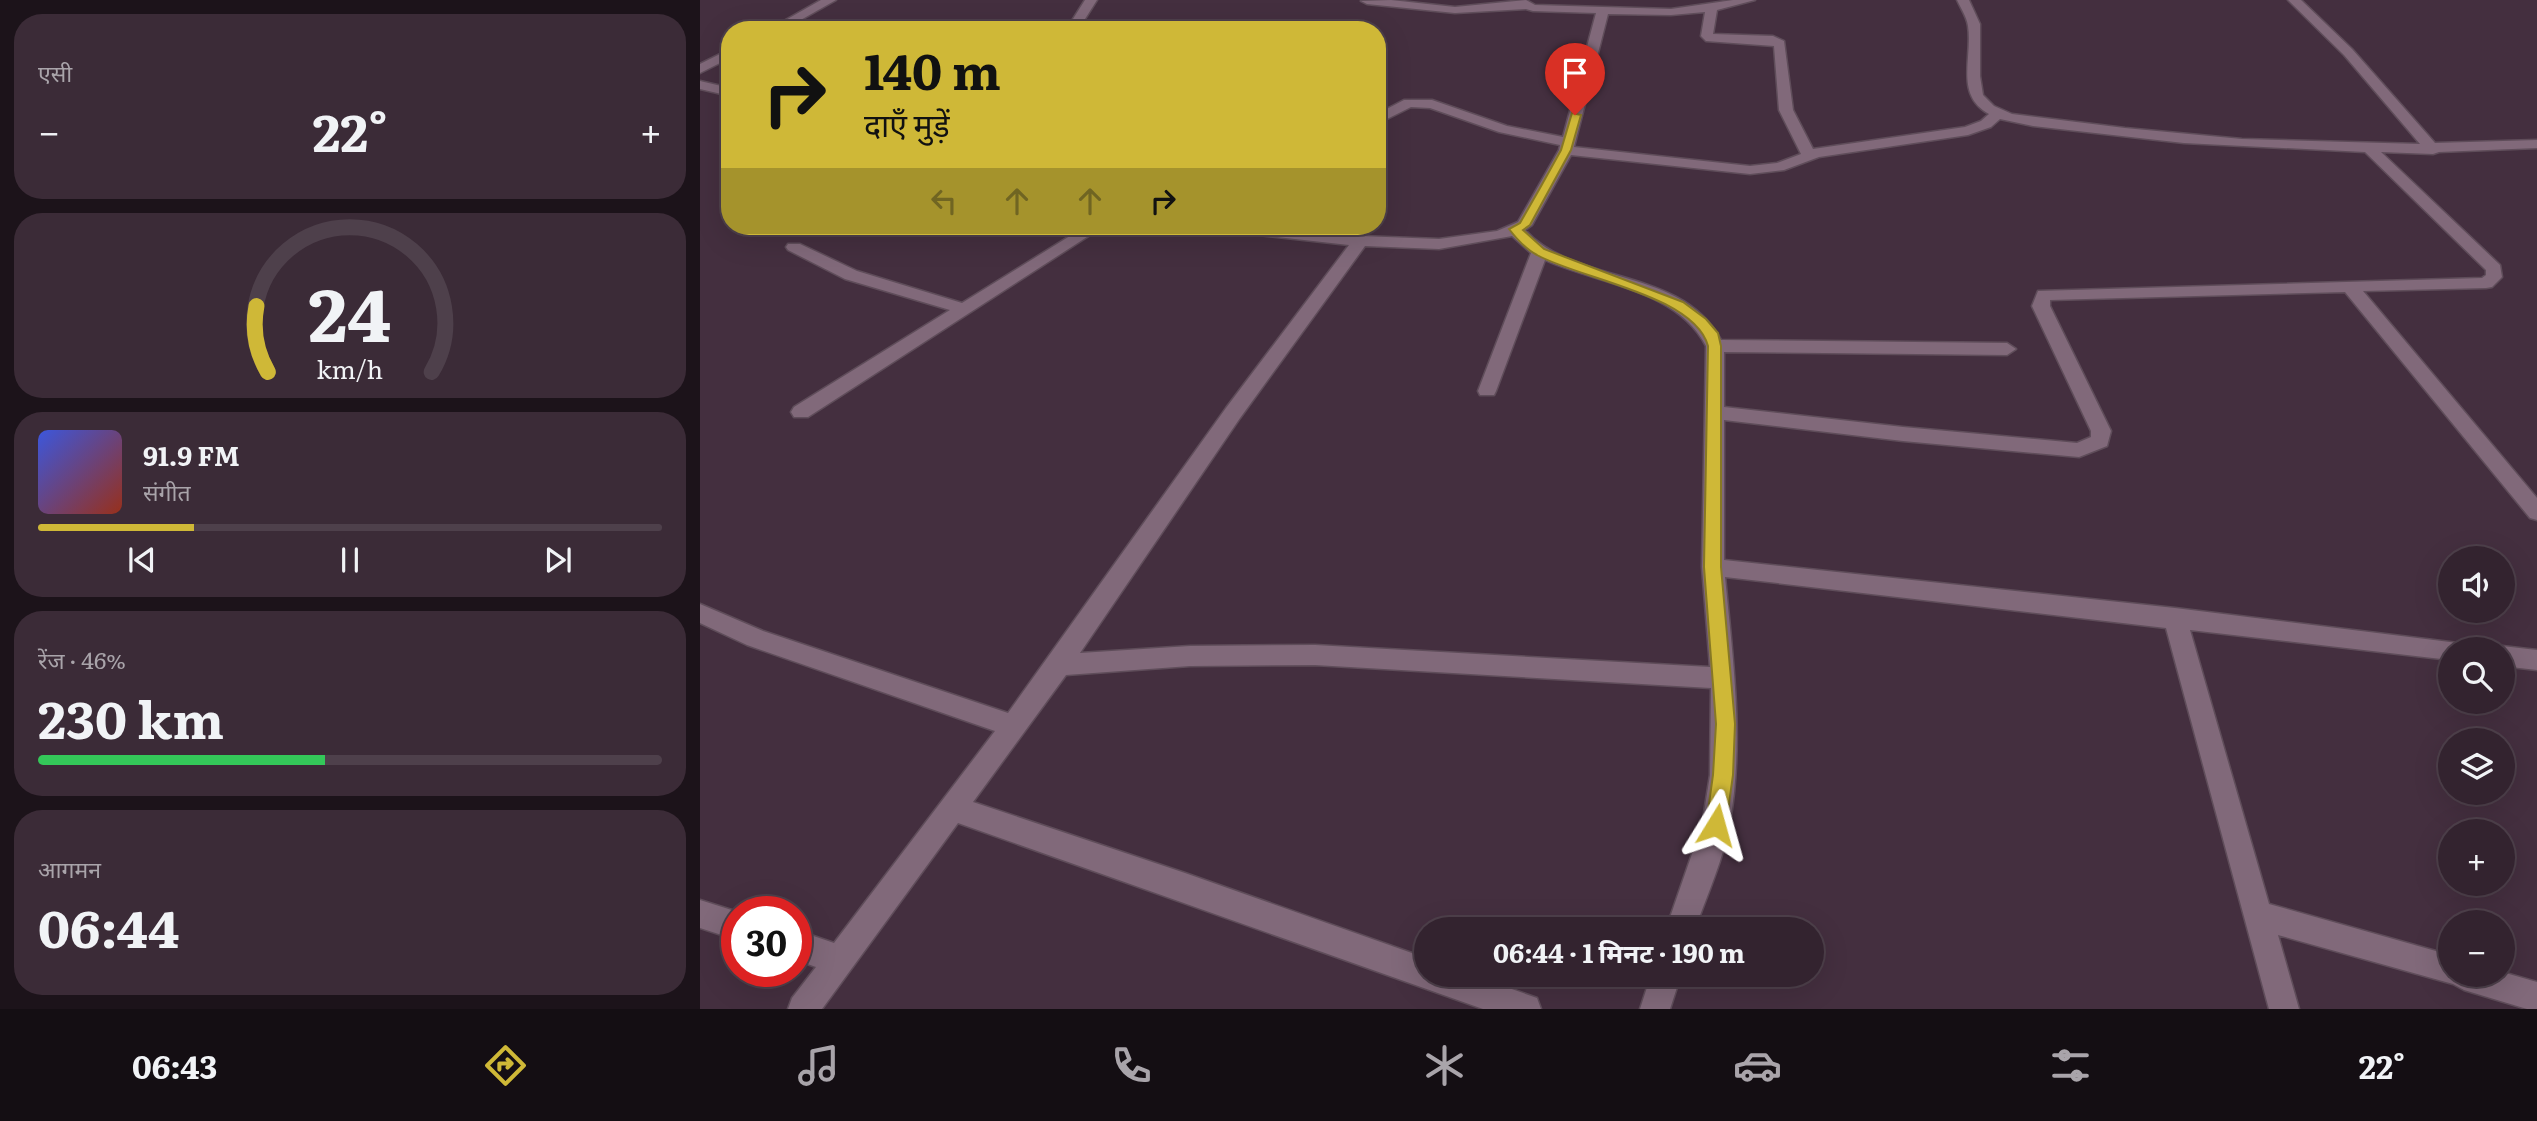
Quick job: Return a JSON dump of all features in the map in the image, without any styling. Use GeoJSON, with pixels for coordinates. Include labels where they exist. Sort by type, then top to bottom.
{"type":"FeatureCollection","features":[{"type":"Feature","properties":{"kind":"street"},"geometry":{"type":"LineString","coordinates":[[791,21],[830,0]]}},
{"type":"Feature","properties":{"kind":"street"},"geometry":{"type":"LineString","coordinates":[[1078,21],[1091,0]]}},
{"type":"Feature","properties":{"kind":"street"},"geometry":{"type":"LineString","coordinates":[[1367,1],[1455,10],[1520,3],[1671,12],[1712,8],[1749,0]]}},
{"type":"Feature","properties":{"kind":"street"},"geometry":{"type":"LineString","coordinates":[[1963,0],[1973,24],[1975,93],[1988,109],[1998,113],[2115,132],[2269,146],[2432,150],[2537,144]]}},
{"type":"Feature","properties":{"kind":"street"},"geometry":{"type":"LineString","coordinates":[[2294,0],[2348,52],[2432,150]]}},
{"type":"Feature","properties":{"kind":"street"},"geometry":{"type":"LineString","coordinates":[[1712,8],[1707,36],[1710,38],[1773,40],[1780,44],[1786,110],[1809,156]]}},
{"type":"Feature","properties":{"kind":"street"},"geometry":{"type":"LineString","coordinates":[[1304,235],[1360,241],[1439,244],[1500,235],[1524,225],[1536,208],[1567,146],[1603,10]]}},
{"type":"Feature","properties":{"kind":"street"},"geometry":{"type":"LineString","coordinates":[[700,69],[721,58]]}},
{"type":"Feature","properties":{"kind":"street"},"geometry":{"type":"LineString","coordinates":[[700,85],[721,90]]}},
{"type":"Feature","properties":{"kind":"street"},"geometry":{"type":"LineString","coordinates":[[1386,115],[1409,103],[1425,103],[1567,146],[1750,170],[1779,167],[1809,156],[1968,131],[1986,124],[1998,113]]}},
{"type":"Feature","properties":{"kind":"street"},"geometry":{"type":"LineString","coordinates":[[1714,412],[1903,434],[2079,450],[2100,441],[2101,432],[2041,306],[2040,300],[2044,295],[2486,283],[2494,277],[2494,269],[2368,147]]}},
{"type":"Feature","properties":{"kind":"street"},"geometry":{"type":"LineString","coordinates":[[1515,229],[1540,252],[1679,305],[1702,321],[1711,333],[1714,346],[1713,567],[1723,678],[1723,762],[1716,825],[1685,917]]}},
{"type":"Feature","properties":{"kind":"street"},"geometry":{"type":"LineString","coordinates":[[801,412],[1082,235]]}},
{"type":"Feature","properties":{"kind":"street"},"geometry":{"type":"LineString","coordinates":[[806,1008],[1059,665],[1233,412],[1360,241]]}},
{"type":"Feature","properties":{"kind":"street"},"geometry":{"type":"LineString","coordinates":[[794,247],[851,275],[964,309]]}},
{"type":"Feature","properties":{"kind":"street"},"geometry":{"type":"LineString","coordinates":[[1487,391],[1540,252]]}},
{"type":"Feature","properties":{"kind":"street"},"geometry":{"type":"LineString","coordinates":[[2349,286],[2537,512]]}},
{"type":"Feature","properties":{"kind":"street"},"geometry":{"type":"LineString","coordinates":[[1714,346],[2007,349]]}},
{"type":"Feature","properties":{"kind":"street"},"geometry":{"type":"LineString","coordinates":[[1713,567],[2438,649]]}},
{"type":"Feature","properties":{"kind":"street"},"geometry":{"type":"LineString","coordinates":[[700,613],[755,638],[1013,726]]}},
{"type":"Feature","properties":{"kind":"street"},"geometry":{"type":"LineString","coordinates":[[2175,617],[2284,1009]]}},
{"type":"Feature","properties":{"kind":"street"},"geometry":{"type":"LineString","coordinates":[[1059,665],[1190,656],[1315,655],[1723,678]]}},
{"type":"Feature","properties":{"kind":"street"},"geometry":{"type":"LineString","coordinates":[[2515,657],[2537,660]]}},
{"type":"Feature","properties":{"kind":"street"},"geometry":{"type":"LineString","coordinates":[[952,808],[1414,969]]}},
{"type":"Feature","properties":{"kind":"street"},"geometry":{"type":"LineString","coordinates":[[700,914],[721,921]]}},
{"type":"Feature","properties":{"kind":"street"},"geometry":{"type":"LineString","coordinates":[[2257,915],[2438,967]]}},
{"type":"Feature","properties":{"kind":"street"},"geometry":{"type":"LineString","coordinates":[[812,951],[839,960]]}},
{"type":"Feature","properties":{"kind":"street"},"geometry":{"type":"LineString","coordinates":[[1464,987],[1526,1009]]}},
{"type":"Feature","properties":{"kind":"street"},"geometry":{"type":"LineString","coordinates":[[1655,1009],[1662,987]]}},
{"type":"Feature","properties":{"kind":"street"},"geometry":{"type":"LineString","coordinates":[[2504,987],[2537,997]]}},
{"type":"Feature","properties":{"kind":"route"},"geometry":{"type":"LineString","coordinates":[[1575,115],[1566,150],[1536,208],[1524,225],[1515,229],[1540,252],[1691,312],[1711,333],[1714,346],[1713,567],[1725,724],[1723,775],[1716,825]]}}]}
